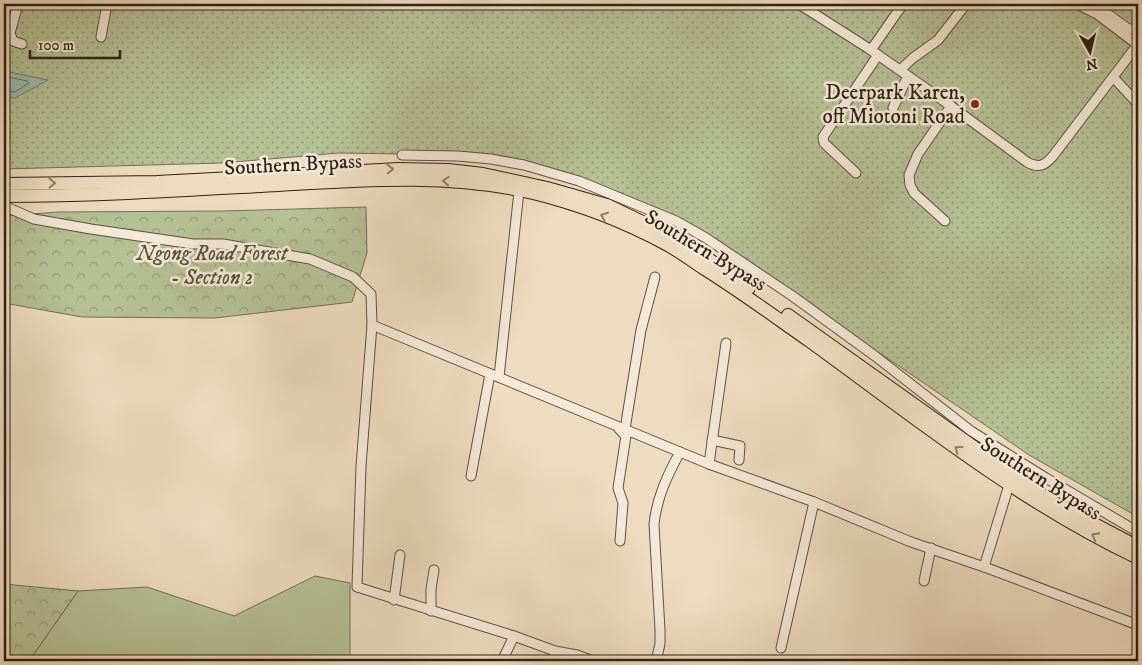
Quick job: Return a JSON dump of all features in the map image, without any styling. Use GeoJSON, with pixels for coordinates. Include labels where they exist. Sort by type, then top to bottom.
{"type":"FeatureCollection","features":[{"type":"Feature","properties":{"kind":"highway","name":"Southern Bypass"},"geometry":{"type":"LineString","coordinates":[[4,184],[157,182],[322,172],[420,169],[483,174],[547,188],[607,205],[661,230],[703,255],[1047,498],[1138,547]]}},
{"type":"Feature","properties":{"kind":"highway","name":"Southern Bypass"},"geometry":{"type":"LineString","coordinates":[[4,196],[146,192],[323,182],[420,180],[485,185],[519,191],[574,205],[622,223],[667,245],[746,295],[1042,507],[1138,558]]}},
{"type":"Feature","properties":{"kind":"street"},"geometry":{"type":"LineString","coordinates":[[18,4],[10,33],[13,41],[22,44]]}},
{"type":"Feature","properties":{"kind":"street"},"geometry":{"type":"LineString","coordinates":[[101,37],[107,4]]}},
{"type":"Feature","properties":{"kind":"street"},"geometry":{"type":"LineString","coordinates":[[799,4],[904,73],[1027,162],[1037,166],[1043,166],[1048,162],[1138,44],[1097,14],[1077,4]]}},
{"type":"Feature","properties":{"kind":"street"},"geometry":{"type":"LineString","coordinates":[[856,173],[824,143],[823,137],[903,4]]}},
{"type":"Feature","properties":{"kind":"street"},"geometry":{"type":"LineString","coordinates":[[893,108],[904,73],[913,58],[938,40],[966,4]]}},
{"type":"Feature","properties":{"kind":"street"},"geometry":{"type":"LineString","coordinates":[[1094,4],[1127,28],[1138,31]]}},
{"type":"Feature","properties":{"kind":"street"},"geometry":{"type":"LineString","coordinates":[[1113,77],[1138,104]]}},
{"type":"Feature","properties":{"kind":"street"},"geometry":{"type":"LineString","coordinates":[[946,221],[914,194],[910,185],[909,175],[918,154],[951,106]]}},
{"type":"Feature","properties":{"kind":"street"},"geometry":{"type":"LineString","coordinates":[[402,155],[458,156],[524,165],[579,181],[676,221],[714,243],[791,295],[876,356],[971,431],[1060,487],[1138,532]]}},
{"type":"Feature","properties":{"kind":"street"},"geometry":{"type":"LineString","coordinates":[[471,476],[494,376],[519,191]]}},
{"type":"Feature","properties":{"kind":"street"},"geometry":{"type":"LineString","coordinates":[[4,206],[34,219],[91,230],[193,244],[223,244],[316,260],[352,277],[370,292],[372,296],[372,325],[361,466],[356,585],[360,590],[514,636],[577,658],[593,661]]}},
{"type":"Feature","properties":{"kind":"street"},"geometry":{"type":"LineString","coordinates":[[620,541],[623,503],[618,488],[626,436],[621,428],[641,330],[655,277]]}},
{"type":"Feature","properties":{"kind":"street"},"geometry":{"type":"LineString","coordinates":[[372,325],[709,464],[1138,625]]}},
{"type":"Feature","properties":{"kind":"street"},"geometry":{"type":"LineString","coordinates":[[709,464],[726,343]]}},
{"type":"Feature","properties":{"kind":"street"},"geometry":{"type":"LineString","coordinates":[[712,440],[740,446],[739,460]]}},
{"type":"Feature","properties":{"kind":"street"},"geometry":{"type":"LineString","coordinates":[[656,661],[660,630],[655,517],[659,494],[680,452]]}},
{"type":"Feature","properties":{"kind":"street"},"geometry":{"type":"LineString","coordinates":[[984,567],[1009,485]]}},
{"type":"Feature","properties":{"kind":"street"},"geometry":{"type":"LineString","coordinates":[[781,648],[814,502]]}},
{"type":"Feature","properties":{"kind":"street"},"geometry":{"type":"LineString","coordinates":[[924,582],[931,548]]}},
{"type":"Feature","properties":{"kind":"street"},"geometry":{"type":"LineString","coordinates":[[394,600],[400,555]]}},
{"type":"Feature","properties":{"kind":"street"},"geometry":{"type":"LineString","coordinates":[[431,611],[431,589],[434,570]]}},
{"type":"Feature","properties":{"kind":"street"},"geometry":{"type":"LineString","coordinates":[[502,661],[514,636]]}},
{"type":"Feature","properties":{"kind":"street"},"geometry":{"type":"LineString","coordinates":[[555,651],[555,661]]}},
{"type":"Feature","properties":{"kind":"green space"},"geometry":{"type":"Polygon","coordinates":[[[4,4],[1138,4],[1138,517],[1029,455],[890,360],[652,210],[503,161],[404,154],[339,153],[222,163],[4,169],[4,4]]]}},
{"type":"Feature","properties":{"kind":"green space","name":"Ngong Road Forest - Section 2"},"geometry":{"type":"Polygon","coordinates":[[[366,207],[367,253],[352,302],[215,318],[82,317],[4,303],[4,216],[59,212],[223,211],[366,207]]]}},
{"type":"Feature","properties":{"kind":"green space"},"geometry":{"type":"Polygon","coordinates":[[[315,576],[350,583],[350,661],[29,661],[78,591],[147,587],[234,616],[315,576]]]}},
{"type":"Feature","properties":{"kind":"green space"},"geometry":{"type":"Polygon","coordinates":[[[4,584],[78,591],[29,661],[4,661],[4,584]]]}},
{"type":"Feature","properties":{"kind":"water"},"geometry":{"type":"Polygon","coordinates":[[[4,71],[48,80],[15,98],[4,96],[4,71]]]}},
{"type":"Feature","properties":{"kind":"place","name":"Deerpark Karen, off Miotoni Road"},"geometry":{"type":"Point","coordinates":[975,104]}}]}
